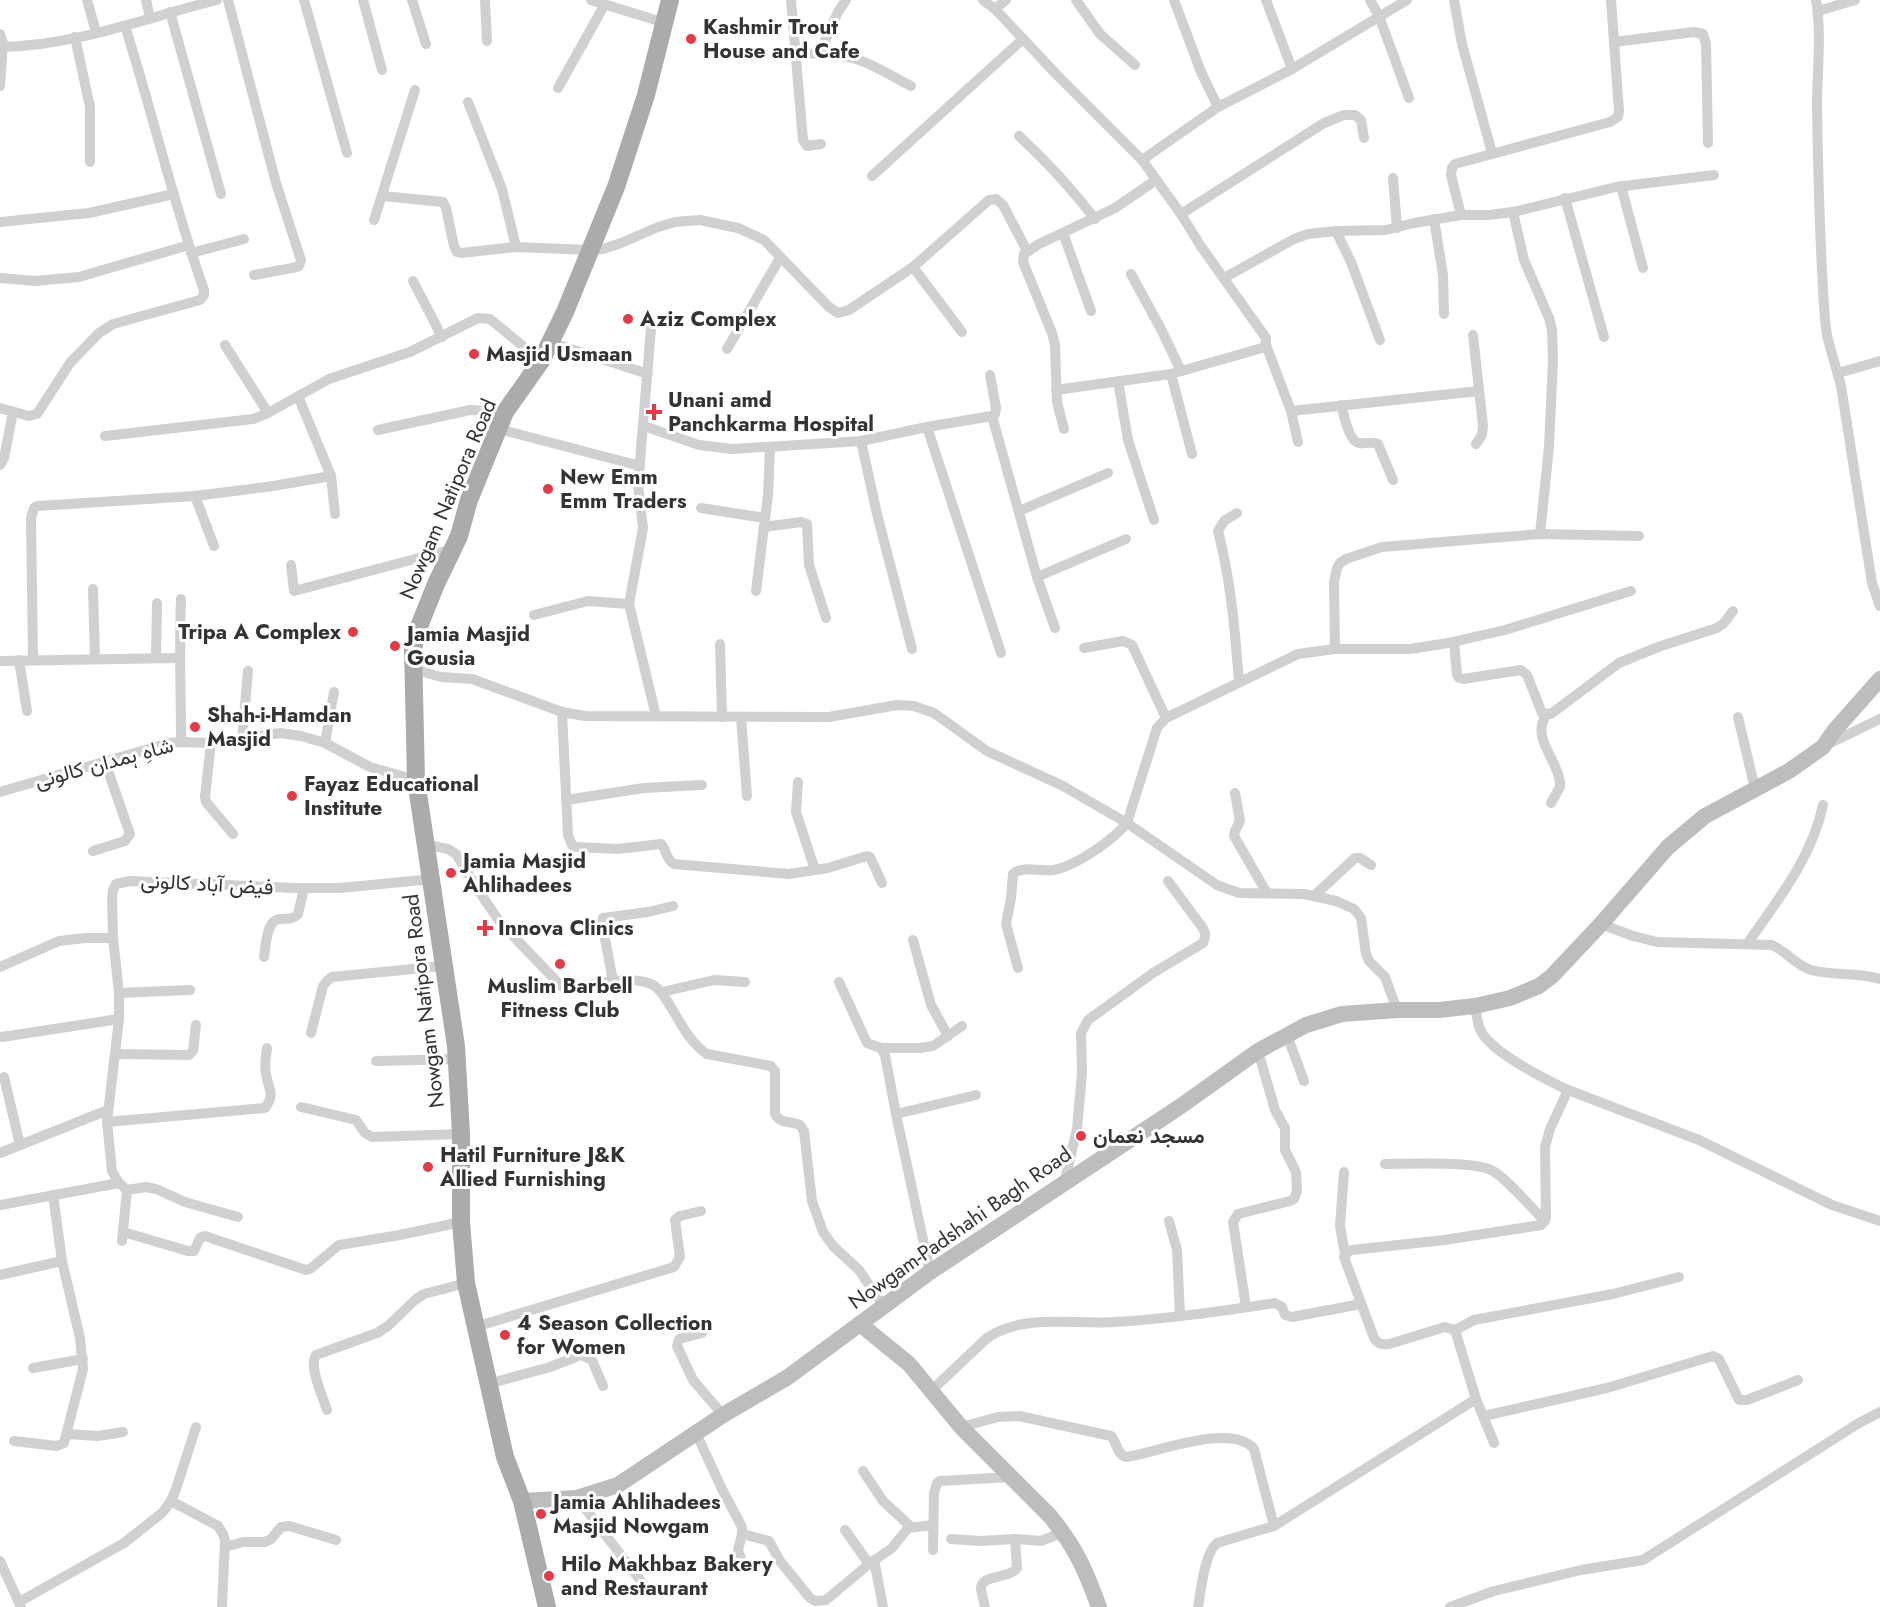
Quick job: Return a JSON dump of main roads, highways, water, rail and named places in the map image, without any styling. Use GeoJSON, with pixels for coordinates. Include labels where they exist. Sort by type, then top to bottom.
{"type":"FeatureCollection","features":[{"type":"Feature","properties":{"kind":"main road","name":"Nowgam Natipora Road"},"geometry":{"type":"LineString","coordinates":[[543,1604],[522,1501],[505,1457],[466,1283],[461,1222],[461,1134],[457,1059],[416,780],[413,648],[420,624],[459,536],[469,500],[502,421],[541,361],[565,312],[590,250],[646,96],[670,0]]}},
{"type":"Feature","properties":{"kind":"main road","name":"Nowgam-Padshahi Bagh Road"},"geometry":{"type":"LineString","coordinates":[[522,1501],[577,1498],[618,1485],[723,1415],[788,1377],[930,1272],[1064,1185],[1258,1051],[1306,1025],[1342,1014],[1439,1010],[1475,1006],[1510,998],[1539,986],[1552,976],[1601,924],[1668,847],[1705,816],[1789,771],[1823,747],[1834,731],[1880,680]]}},
{"type":"Feature","properties":{"kind":"main road"},"geometry":{"type":"LineString","coordinates":[[860,1324],[900,1356],[961,1427],[1063,1532],[1081,1561],[1099,1607]]}},
{"type":"Feature","properties":{"kind":"place","name":"Kashmir Trout House and Cafe"},"geometry":{"type":"Point","coordinates":[691,39]}},
{"type":"Feature","properties":{"kind":"place","name":"Aziz Complex"},"geometry":{"type":"Point","coordinates":[628,319]}},
{"type":"Feature","properties":{"kind":"place","name":"Masjid Usmaan"},"geometry":{"type":"Point","coordinates":[474,354]}},
{"type":"Feature","properties":{"kind":"place","name":"Unani amd Panchkarma Hospital"},"geometry":{"type":"Point","coordinates":[654,412]}},
{"type":"Feature","properties":{"kind":"place","name":"New Emm Emm Traders"},"geometry":{"type":"Point","coordinates":[548,489]}},
{"type":"Feature","properties":{"kind":"place","name":"Tripa A Complex"},"geometry":{"type":"Point","coordinates":[353,632]}},
{"type":"Feature","properties":{"kind":"place","name":"Jamia Masjid Gousia"},"geometry":{"type":"Point","coordinates":[395,646]}},
{"type":"Feature","properties":{"kind":"place","name":"Shah-i-Hamdan Masjid"},"geometry":{"type":"Point","coordinates":[195,727]}},
{"type":"Feature","properties":{"kind":"place","name":"Fayaz Educational Institute"},"geometry":{"type":"Point","coordinates":[292,796]}},
{"type":"Feature","properties":{"kind":"place","name":"Jamia Masjid Ahlihadees"},"geometry":{"type":"Point","coordinates":[451,873]}},
{"type":"Feature","properties":{"kind":"place","name":"Innova Clinics"},"geometry":{"type":"Point","coordinates":[485,928]}},
{"type":"Feature","properties":{"kind":"place","name":"Muslim Barbell Fitness Club"},"geometry":{"type":"Point","coordinates":[560,964]}},
{"type":"Feature","properties":{"kind":"place","name":"مسجد نعمان"},"geometry":{"type":"Point","coordinates":[1081,1136]}},
{"type":"Feature","properties":{"kind":"place","name":"Hatil Furniture J&K Allied Furnishing"},"geometry":{"type":"Point","coordinates":[428,1167]}},
{"type":"Feature","properties":{"kind":"place","name":"4 Season Collection for Women"},"geometry":{"type":"Point","coordinates":[505,1335]}},
{"type":"Feature","properties":{"kind":"place","name":"Jamia Ahlihadees Masjid Nowgam"},"geometry":{"type":"Point","coordinates":[541,1514]}},
{"type":"Feature","properties":{"kind":"place","name":"Hilo Makhbaz Bakery and Restaurant"},"geometry":{"type":"Point","coordinates":[549,1576]}}]}
